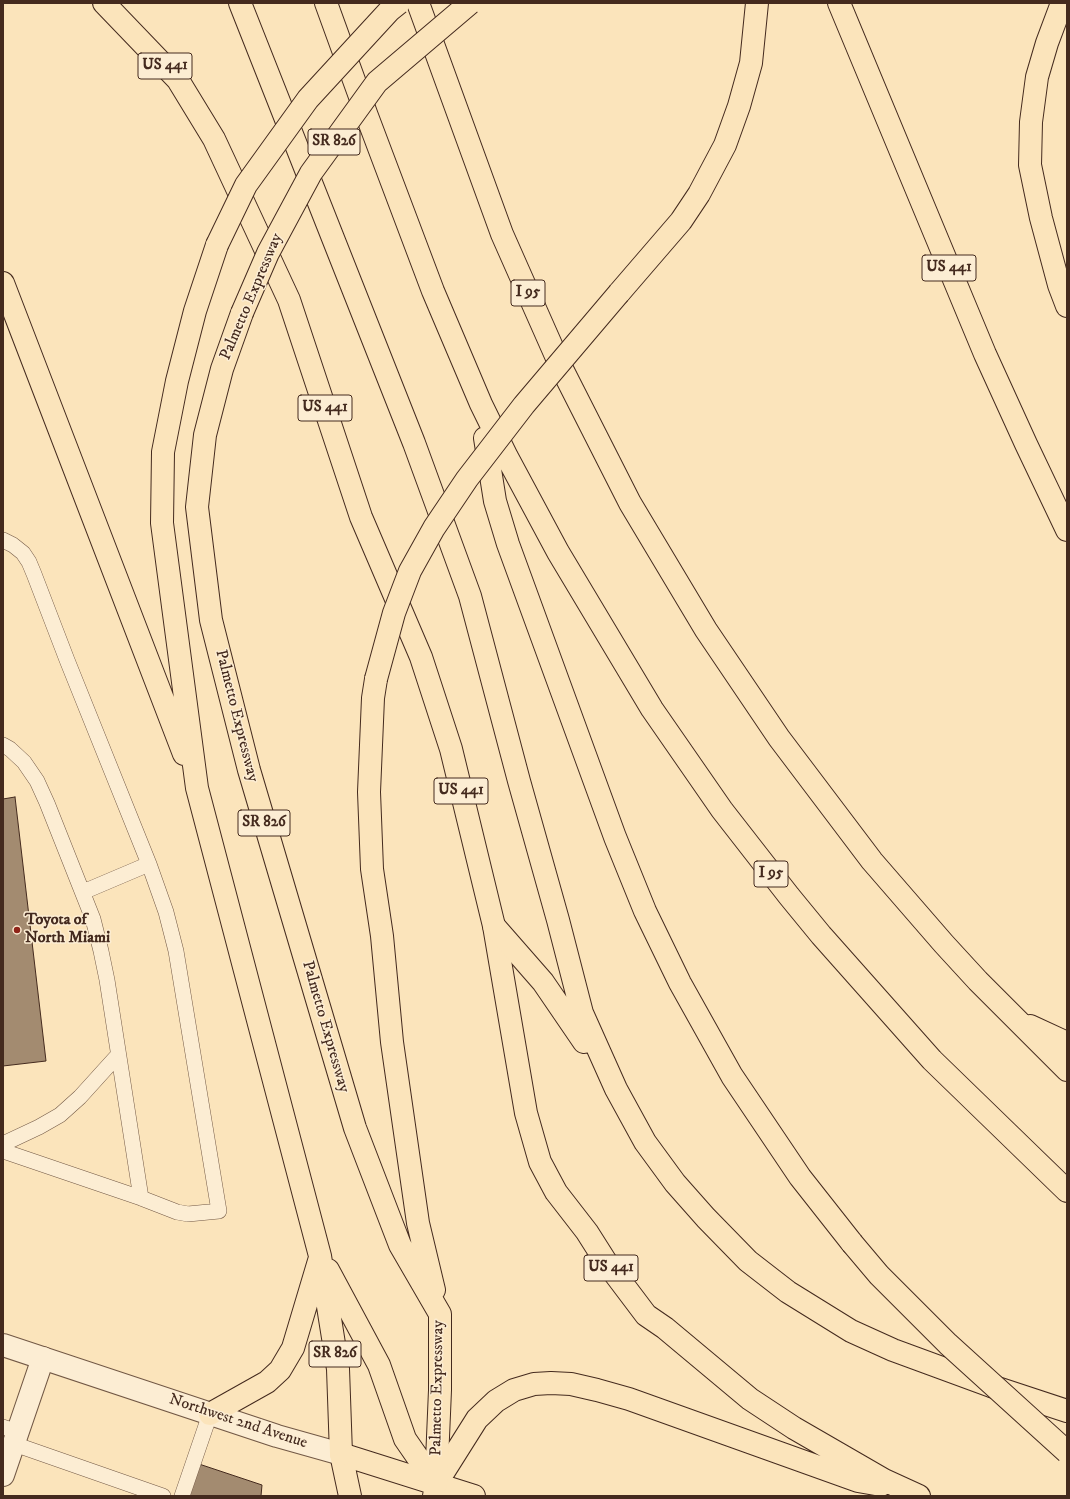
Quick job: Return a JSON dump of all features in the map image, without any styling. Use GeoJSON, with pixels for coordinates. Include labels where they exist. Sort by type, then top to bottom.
{"type":"FeatureCollection","features":[{"type":"Feature","properties":{"kind":"main road","name":"US 441"},"geometry":{"type":"LineString","coordinates":[[104,3],[178,80],[214,139],[289,300],[361,517],[421,657],[451,749],[494,926],[526,1113],[540,1162],[556,1192],[587,1232],[606,1262],[646,1315],[665,1328],[750,1398],[794,1428],[910,1492]]}},
{"type":"Feature","properties":{"kind":"main road"},"geometry":{"type":"LineString","coordinates":[[240,3],[414,443],[470,596],[582,1013],[616,1089],[645,1142],[675,1183],[706,1218],[748,1261],[788,1292],[851,1331],[893,1350],[991,1386],[1067,1411]]}},
{"type":"Feature","properties":{"kind":"main road","name":"I 95"},"geometry":{"type":"LineString","coordinates":[[326,3],[364,108],[434,290],[477,394],[507,457],[564,563],[608,638],[670,737],[722,810],[805,916],[912,1039],[1067,1191]]}},
{"type":"Feature","properties":{"kind":"main road","name":"SR 826"},"geometry":{"type":"LineString","coordinates":[[339,1496],[341,1454],[338,1369],[320,1256],[197,788],[162,522],[163,452],[177,381],[195,311],[218,245],[246,185],[308,99],[388,11],[399,3]]}},
{"type":"Feature","properties":{"kind":"main road","name":"I 95"},"geometry":{"type":"LineString","coordinates":[[418,3],[502,234],[560,365],[630,503],[722,654],[755,703],[807,776],[872,861],[944,944],[1067,1070]]}},
{"type":"Feature","properties":{"kind":"main road","name":"Palmetto Expressway"},"geometry":{"type":"LineString","coordinates":[[435,1490],[440,1390],[440,1314],[400,1245],[355,1128],[249,770],[212,620],[197,507],[204,435],[222,369],[242,314],[268,253],[311,173],[377,82],[470,3]]}},
{"type":"Feature","properties":{"kind":"main road"},"geometry":{"type":"LineString","coordinates":[[440,1314],[418,1223],[392,1042],[382,936],[372,869],[369,792],[373,698],[376,679],[394,613],[410,571],[434,528],[467,479],[524,405],[681,221],[699,194],[725,145],[739,106],[751,63],[757,3]]}},
{"type":"Feature","properties":{"kind":"main road","name":"US 441"},"geometry":{"type":"LineString","coordinates":[[839,3],[982,347],[1067,530]]}},
{"type":"Feature","properties":{"kind":"main road"},"geometry":{"type":"LineString","coordinates":[[1062,3],[1047,43],[1037,76],[1031,122],[1030,165],[1041,218],[1059,285],[1067,306]]}},
{"type":"Feature","properties":{"kind":"main road"},"geometry":{"type":"LineString","coordinates":[[3,283],[197,788]]}},
{"type":"Feature","properties":{"kind":"main road"},"geometry":{"type":"LineString","coordinates":[[477,394],[495,501],[508,544],[615,837],[645,911],[680,983],[732,1076],[800,1177],[852,1243],[884,1280],[948,1344],[1067,1452]]}},
{"type":"Feature","properties":{"kind":"main road"},"geometry":{"type":"LineString","coordinates":[[494,926],[543,982],[616,1089]]}},
{"type":"Feature","properties":{"kind":"main road"},"geometry":{"type":"LineString","coordinates":[[1016,1019],[1067,1043]]}},
{"type":"Feature","properties":{"kind":"main road"},"geometry":{"type":"LineString","coordinates":[[210,1414],[267,1382],[280,1370],[293,1348],[320,1256]]}},
{"type":"Feature","properties":{"kind":"main road"},"geometry":{"type":"LineString","coordinates":[[320,1256],[378,1365],[405,1439],[435,1490],[477,1419],[496,1401],[514,1390],[534,1384],[551,1383],[572,1384],[629,1399],[858,1481],[910,1492]]}},
{"type":"Feature","properties":{"kind":"main road"},"geometry":{"type":"LineString","coordinates":[[341,1454],[350,1496]]}},
{"type":"Feature","properties":{"kind":"main road","name":"Northwest 2nd Avenue"},"geometry":{"type":"LineString","coordinates":[[341,1454],[435,1490],[474,1496]]}},
{"type":"Feature","properties":{"kind":"street","name":"Northwest 2nd Avenue"},"geometry":{"type":"LineString","coordinates":[[3,1345],[277,1436],[341,1454]]}},
{"type":"Feature","properties":{"kind":"street"},"geometry":{"type":"LineString","coordinates":[[3,1475],[12,1434],[43,1358]]}},
{"type":"Feature","properties":{"kind":"lane"},"geometry":{"type":"LineString","coordinates":[[3,540],[13,545],[23,553],[29,562],[149,864],[166,912],[176,951],[219,1211],[188,1214],[177,1212],[141,1198],[3,1151]]}},
{"type":"Feature","properties":{"kind":"lane"},"geometry":{"type":"LineString","coordinates":[[3,745],[10,749],[24,762],[37,781],[93,919],[101,951],[141,1198]]}},
{"type":"Feature","properties":{"kind":"lane"},"geometry":{"type":"LineString","coordinates":[[83,892],[149,864]]}},
{"type":"Feature","properties":{"kind":"lane"},"geometry":{"type":"LineString","coordinates":[[3,1144],[60,1115],[80,1097],[118,1055]]}},
{"type":"Feature","properties":{"kind":"lane"},"geometry":{"type":"LineString","coordinates":[[182,1496],[210,1414]]}},
{"type":"Feature","properties":{"kind":"lane"},"geometry":{"type":"LineString","coordinates":[[12,1434],[163,1496]]}},
{"type":"Feature","properties":{"kind":"building","name":"Toyota of North Miami"},"geometry":{"type":"Polygon","coordinates":[[[15,797],[46,1061],[3,1066],[3,799],[15,797]]]}},
{"type":"Feature","properties":{"kind":"building"},"geometry":{"type":"Polygon","coordinates":[[[196,1463],[262,1485],[261,1496],[186,1496],[196,1463]]]}},
{"type":"Feature","properties":{"kind":"place","name":"Toyota of North Miami"},"geometry":{"type":"Point","coordinates":[17,930]}}]}
